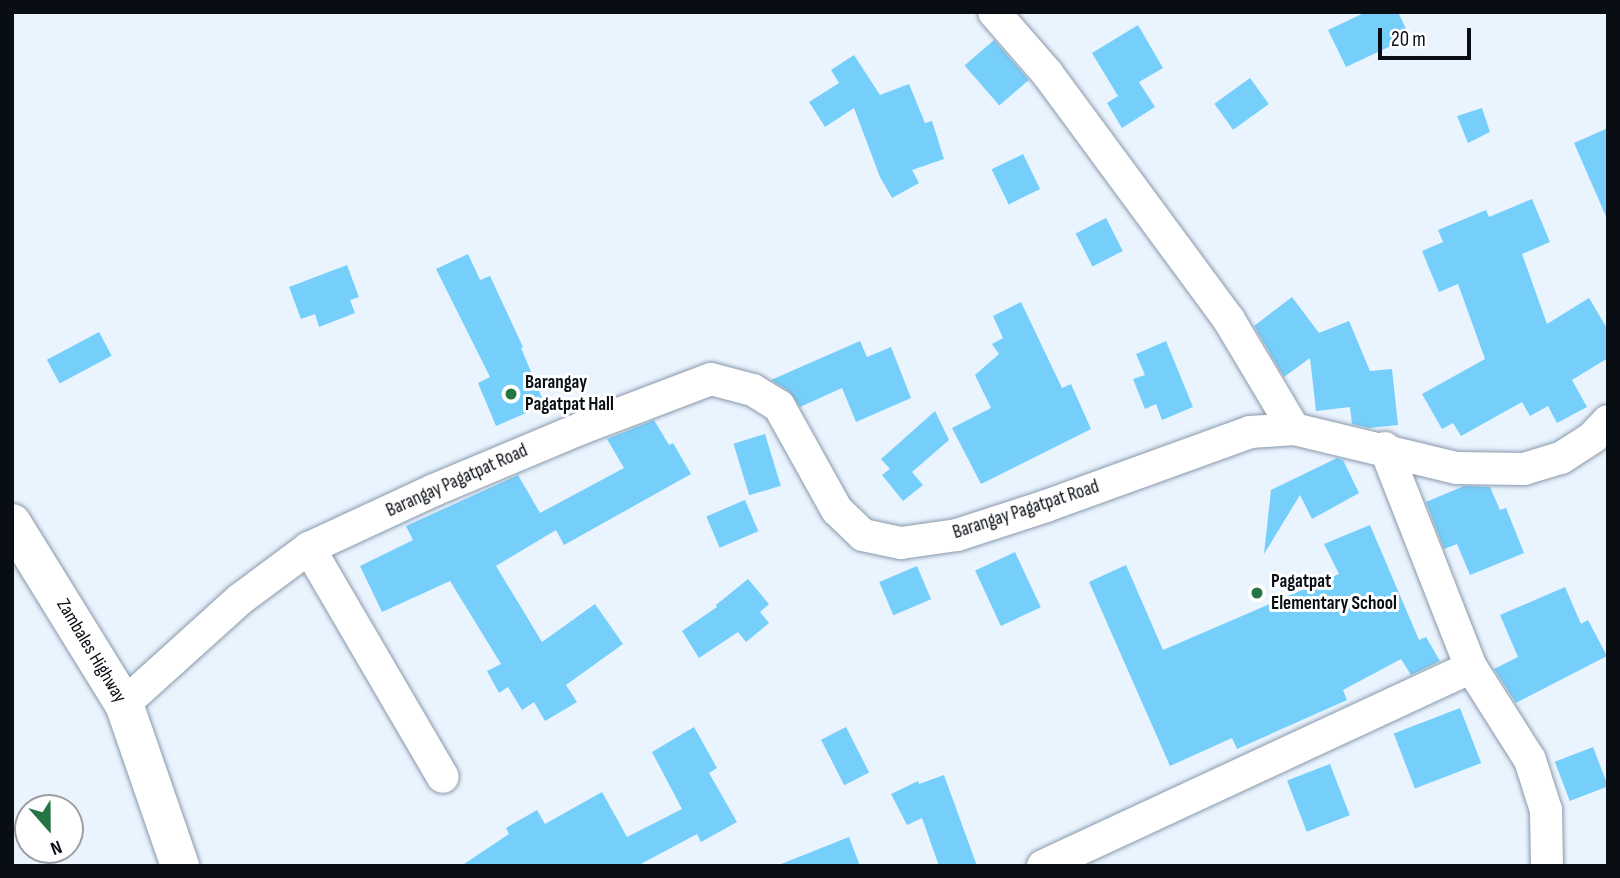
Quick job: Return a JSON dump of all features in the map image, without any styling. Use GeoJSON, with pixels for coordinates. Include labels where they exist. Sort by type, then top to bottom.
{"type":"FeatureCollection","features":[{"type":"Feature","properties":{"kind":"main road","name":"Zambales Highway"},"geometry":{"type":"LineString","coordinates":[[12,523],[124,704],[180,866]]}},
{"type":"Feature","properties":{"kind":"street"},"geometry":{"type":"LineString","coordinates":[[994,12],[1048,73],[1229,320],[1294,429]]}},
{"type":"Feature","properties":{"kind":"street","name":"Barangay Pagatpat Road"},"geometry":{"type":"LineString","coordinates":[[124,704],[239,600],[309,548],[570,433],[711,379],[753,390],[779,406],[837,510],[863,535],[901,543],[957,535],[1250,432],[1294,429],[1457,468],[1524,469],[1561,458],[1593,436],[1608,421]]}},
{"type":"Feature","properties":{"kind":"street"},"geometry":{"type":"LineString","coordinates":[[1385,449],[1471,667],[1530,760],[1546,810],[1547,866]]}},
{"type":"Feature","properties":{"kind":"street"},"geometry":{"type":"LineString","coordinates":[[309,548],[443,778]]}},
{"type":"Feature","properties":{"kind":"street"},"geometry":{"type":"LineString","coordinates":[[1043,866],[1471,667]]}},
{"type":"Feature","properties":{"kind":"building"},"geometry":{"type":"Polygon","coordinates":[[[1366,12],[1398,12],[1410,37],[1346,67],[1328,30],[1366,12]]]}},
{"type":"Feature","properties":{"kind":"building"},"geometry":{"type":"Polygon","coordinates":[[[1138,25],[1163,68],[1139,82],[1155,107],[1122,128],[1107,103],[1118,96],[1092,53],[1138,25]]]}},
{"type":"Feature","properties":{"kind":"building"},"geometry":{"type":"Polygon","coordinates":[[[994,40],[1029,80],[999,106],[965,66],[994,40]]]}},
{"type":"Feature","properties":{"kind":"building"},"geometry":{"type":"Polygon","coordinates":[[[854,55],[880,95],[909,84],[925,123],[932,121],[944,159],[912,170],[919,183],[892,198],[880,177],[854,108],[825,127],[809,102],[839,83],[831,70],[854,55]]]}},
{"type":"Feature","properties":{"kind":"building"},"geometry":{"type":"Polygon","coordinates":[[[1250,78],[1269,104],[1233,130],[1214,104],[1250,78]]]}},
{"type":"Feature","properties":{"kind":"building"},"geometry":{"type":"Polygon","coordinates":[[[1482,108],[1490,132],[1468,143],[1457,116],[1482,108]]]}},
{"type":"Feature","properties":{"kind":"building"},"geometry":{"type":"Polygon","coordinates":[[[1608,128],[1608,221],[1574,143],[1608,128]]]}},
{"type":"Feature","properties":{"kind":"building"},"geometry":{"type":"Polygon","coordinates":[[[1023,154],[1040,189],[1009,204],[992,169],[1023,154]]]}},
{"type":"Feature","properties":{"kind":"building"},"geometry":{"type":"Polygon","coordinates":[[[1532,199],[1550,242],[1522,254],[1547,324],[1589,298],[1608,330],[1608,358],[1572,380],[1587,407],[1557,423],[1548,406],[1530,416],[1522,402],[1461,436],[1453,423],[1442,429],[1422,394],[1485,359],[1458,284],[1439,292],[1422,251],[1443,242],[1438,230],[1486,210],[1489,217],[1532,199]]]}},
{"type":"Feature","properties":{"kind":"building"},"geometry":{"type":"Polygon","coordinates":[[[1106,218],[1123,251],[1093,266],[1076,233],[1106,218]]]}},
{"type":"Feature","properties":{"kind":"building"},"geometry":{"type":"Polygon","coordinates":[[[468,254],[480,280],[490,276],[523,347],[521,348],[545,405],[496,426],[478,383],[490,377],[436,269],[468,254]]]}},
{"type":"Feature","properties":{"kind":"building"},"geometry":{"type":"Polygon","coordinates":[[[347,265],[359,297],[350,300],[355,313],[319,327],[315,314],[301,319],[289,287],[347,265]]]}},
{"type":"Feature","properties":{"kind":"building"},"geometry":{"type":"Polygon","coordinates":[[[1292,297],[1319,333],[1349,321],[1370,371],[1392,369],[1398,425],[1369,428],[1352,424],[1350,407],[1316,411],[1310,358],[1284,377],[1254,326],[1292,297]]]}},
{"type":"Feature","properties":{"kind":"building"},"geometry":{"type":"Polygon","coordinates":[[[1021,302],[1062,388],[1071,384],[1091,429],[981,484],[952,428],[991,408],[975,375],[999,354],[992,344],[1003,338],[993,316],[1021,302]]]}},
{"type":"Feature","properties":{"kind":"building"},"geometry":{"type":"Polygon","coordinates":[[[99,332],[112,356],[60,384],[47,360],[99,332]]]}},
{"type":"Feature","properties":{"kind":"building"},"geometry":{"type":"Polygon","coordinates":[[[860,341],[867,357],[891,347],[911,398],[856,422],[842,388],[800,407],[789,391],[771,380],[860,341]]]}},
{"type":"Feature","properties":{"kind":"building"},"geometry":{"type":"Polygon","coordinates":[[[1166,341],[1193,407],[1162,420],[1156,404],[1145,409],[1133,379],[1145,375],[1136,354],[1166,341]]]}},
{"type":"Feature","properties":{"kind":"building"},"geometry":{"type":"Polygon","coordinates":[[[935,411],[949,440],[912,472],[923,485],[903,501],[882,475],[890,469],[881,459],[935,411]]]}},
{"type":"Feature","properties":{"kind":"building"},"geometry":{"type":"Polygon","coordinates":[[[654,420],[669,445],[673,443],[691,474],[564,545],[556,530],[496,566],[542,642],[595,604],[623,644],[566,685],[577,702],[545,721],[534,702],[522,710],[508,687],[499,693],[487,671],[501,664],[450,581],[382,612],[360,566],[413,540],[406,526],[518,475],[540,513],[624,468],[607,439],[654,420]]]}},
{"type":"Feature","properties":{"kind":"building"},"geometry":{"type":"Polygon","coordinates":[[[765,434],[781,486],[749,495],[733,444],[765,434]]]}},
{"type":"Feature","properties":{"kind":"building"},"geometry":{"type":"Polygon","coordinates":[[[1337,458],[1343,460],[1359,493],[1312,519],[1300,495],[1264,554],[1271,490],[1337,458]]]}},
{"type":"Feature","properties":{"kind":"building"},"geometry":{"type":"Polygon","coordinates":[[[1464,486],[1490,487],[1500,510],[1506,508],[1524,553],[1470,575],[1457,544],[1444,549],[1426,502],[1464,486]]]}},
{"type":"Feature","properties":{"kind":"building"},"geometry":{"type":"Polygon","coordinates":[[[745,500],[758,531],[720,548],[706,516],[745,500]]]}},
{"type":"Feature","properties":{"kind":"building"},"geometry":{"type":"Polygon","coordinates":[[[1370,525],[1419,640],[1426,637],[1440,661],[1411,675],[1401,659],[1343,690],[1347,700],[1237,749],[1232,738],[1170,766],[1089,582],[1126,565],[1163,650],[1339,574],[1324,544],[1370,525]]]}},
{"type":"Feature","properties":{"kind":"building"},"geometry":{"type":"Polygon","coordinates":[[[1015,552],[1041,607],[1001,626],[975,571],[1015,552]]]}},
{"type":"Feature","properties":{"kind":"building"},"geometry":{"type":"Polygon","coordinates":[[[917,566],[931,599],[893,615],[879,582],[917,566]]]}},
{"type":"Feature","properties":{"kind":"building"},"geometry":{"type":"Polygon","coordinates":[[[748,579],[769,604],[760,612],[769,623],[746,642],[738,632],[699,658],[682,631],[717,607],[716,605],[748,579]]]}},
{"type":"Feature","properties":{"kind":"building"},"geometry":{"type":"Polygon","coordinates":[[[1565,587],[1581,624],[1588,620],[1607,656],[1516,703],[1494,669],[1518,657],[1500,615],[1565,587]]]}},
{"type":"Feature","properties":{"kind":"building"},"geometry":{"type":"Polygon","coordinates":[[[1460,708],[1481,763],[1415,789],[1394,733],[1460,708]]]}},
{"type":"Feature","properties":{"kind":"building"},"geometry":{"type":"Polygon","coordinates":[[[694,727],[717,768],[709,773],[737,822],[701,842],[697,834],[637,866],[461,866],[509,834],[506,828],[537,810],[545,824],[602,792],[627,837],[682,809],[652,752],[694,727]]]}},
{"type":"Feature","properties":{"kind":"building"},"geometry":{"type":"Polygon","coordinates":[[[846,727],[869,772],[844,785],[821,740],[846,727]]]}},
{"type":"Feature","properties":{"kind":"building"},"geometry":{"type":"Polygon","coordinates":[[[1593,747],[1608,786],[1570,801],[1555,762],[1593,747]]]}},
{"type":"Feature","properties":{"kind":"building"},"geometry":{"type":"Polygon","coordinates":[[[1330,764],[1350,815],[1307,832],[1287,780],[1330,764]]]}},
{"type":"Feature","properties":{"kind":"building"},"geometry":{"type":"Polygon","coordinates":[[[944,775],[977,866],[939,866],[922,818],[907,825],[891,794],[918,781],[919,784],[944,775]]]}},
{"type":"Feature","properties":{"kind":"building"},"geometry":{"type":"Polygon","coordinates":[[[849,837],[860,866],[781,864],[849,837]]]}},
{"type":"Feature","properties":{"kind":"place","name":"Barangay Pagatpat Hall"},"geometry":{"type":"Point","coordinates":[511,394]}},
{"type":"Feature","properties":{"kind":"place","name":"Pagatpat Elementary School"},"geometry":{"type":"Point","coordinates":[1257,593]}}]}
